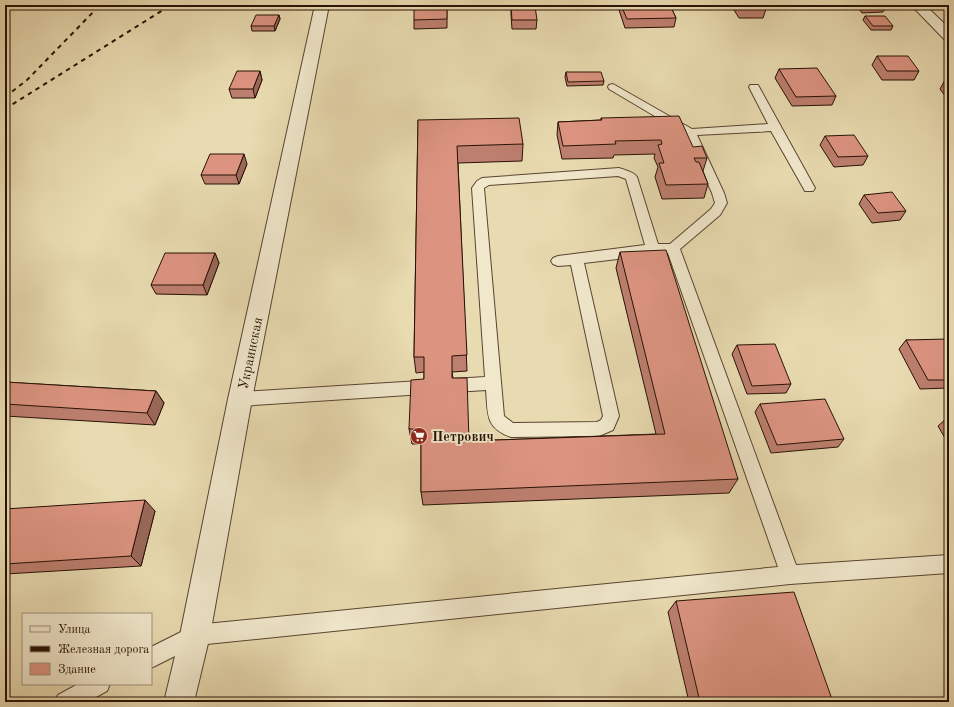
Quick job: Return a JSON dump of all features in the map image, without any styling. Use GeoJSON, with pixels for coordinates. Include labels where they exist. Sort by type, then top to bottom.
{"type":"FeatureCollection","features":[{"type":"Feature","properties":{"kind":"street","name":"Украинская"},"geometry":{"type":"LineString","coordinates":[[179,702],[195,635],[240,399],[322,5]]}},
{"type":"Feature","properties":{"kind":"street"},"geometry":{"type":"LineString","coordinates":[[918,5],[949,36]]}},
{"type":"Feature","properties":{"kind":"lane"},"geometry":{"type":"LineString","coordinates":[[613,87],[690,132],[775,127]]}},
{"type":"Feature","properties":{"kind":"lane"},"geometry":{"type":"LineString","coordinates":[[754,87],[808,188]]}},
{"type":"Feature","properties":{"kind":"lane"},"geometry":{"type":"LineString","coordinates":[[558,261],[577,260],[653,249],[673,248],[716,212],[721,203],[718,193],[690,132]]}},
{"type":"Feature","properties":{"kind":"lane"},"geometry":{"type":"LineString","coordinates":[[577,260],[612,416],[607,425],[599,429],[511,430],[502,426],[496,418],[492,383],[478,188],[481,184],[486,181],[494,180],[620,172],[625,173],[630,177],[653,249]]}},
{"type":"Feature","properties":{"kind":"lane"},"geometry":{"type":"LineString","coordinates":[[673,248],[790,575]]}},
{"type":"Feature","properties":{"kind":"lane"},"geometry":{"type":"LineString","coordinates":[[240,399],[492,383]]}},
{"type":"Feature","properties":{"kind":"lane"},"geometry":{"type":"LineString","coordinates":[[152,657],[195,635],[790,575],[949,564]]}},
{"type":"Feature","properties":{"kind":"lane"},"geometry":{"type":"LineString","coordinates":[[65,702],[98,685]]}},
{"type":"Feature","properties":{"kind":"building"},"geometry":{"type":"Polygon","coordinates":[[[621,5],[670,5],[676,18],[627,19],[621,5]]]}},
{"type":"Feature","properties":{"kind":"building"},"geometry":{"type":"Polygon","coordinates":[[[739,5],[764,5],[766,9],[742,9],[739,5]]]}},
{"type":"Feature","properties":{"kind":"building"},"geometry":{"type":"Polygon","coordinates":[[[511,6],[535,6],[537,20],[512,20],[511,6]]]}},
{"type":"Feature","properties":{"kind":"building"},"geometry":{"type":"Polygon","coordinates":[[[414,8],[447,8],[447,19],[414,20],[414,8]]]}},
{"type":"Feature","properties":{"kind":"building"},"geometry":{"type":"Polygon","coordinates":[[[256,15],[279,15],[274,26],[251,26],[256,15]]]}},
{"type":"Feature","properties":{"kind":"building"},"geometry":{"type":"Polygon","coordinates":[[[865,16],[885,16],[893,26],[873,26],[865,16]]]}},
{"type":"Feature","properties":{"kind":"building"},"geometry":{"type":"Polygon","coordinates":[[[877,56],[908,56],[919,71],[887,71],[877,56]]]}},
{"type":"Feature","properties":{"kind":"building"},"geometry":{"type":"Polygon","coordinates":[[[817,68],[836,96],[796,97],[779,69],[817,68]]]}},
{"type":"Feature","properties":{"kind":"building"},"geometry":{"type":"Polygon","coordinates":[[[237,71],[260,71],[253,89],[229,89],[237,71]]]}},
{"type":"Feature","properties":{"kind":"building"},"geometry":{"type":"Polygon","coordinates":[[[566,72],[601,72],[604,81],[568,82],[566,72]]]}},
{"type":"Feature","properties":{"kind":"building"},"geometry":{"type":"Polygon","coordinates":[[[679,116],[693,147],[702,146],[707,158],[694,158],[696,162],[699,162],[708,184],[666,185],[659,163],[664,163],[658,145],[662,144],[661,140],[615,141],[616,144],[563,146],[558,122],[602,120],[601,118],[679,116]]]}},
{"type":"Feature","properties":{"kind":"building"},"geometry":{"type":"Polygon","coordinates":[[[519,118],[523,144],[457,146],[467,355],[452,356],[452,378],[467,378],[469,441],[665,434],[620,252],[666,250],[738,479],[421,492],[421,429],[409,429],[411,380],[424,379],[424,357],[414,357],[418,120],[519,118]]]}},
{"type":"Feature","properties":{"kind":"building"},"geometry":{"type":"Polygon","coordinates":[[[854,135],[868,156],[838,157],[825,136],[854,135]]]}},
{"type":"Feature","properties":{"kind":"building"},"geometry":{"type":"Polygon","coordinates":[[[210,154],[244,154],[236,175],[201,175],[210,154]]]}},
{"type":"Feature","properties":{"kind":"building"},"geometry":{"type":"Polygon","coordinates":[[[892,192],[906,211],[878,213],[864,195],[892,192]]]}},
{"type":"Feature","properties":{"kind":"building"},"geometry":{"type":"Polygon","coordinates":[[[165,253],[215,253],[203,285],[151,285],[165,253]]]}},
{"type":"Feature","properties":{"kind":"building"},"geometry":{"type":"Polygon","coordinates":[[[947,339],[949,343],[949,380],[928,380],[906,340],[947,339]]]}},
{"type":"Feature","properties":{"kind":"building"},"geometry":{"type":"Polygon","coordinates":[[[775,344],[791,384],[752,386],[737,345],[775,344]]]}},
{"type":"Feature","properties":{"kind":"building"},"geometry":{"type":"Polygon","coordinates":[[[5,382],[156,391],[147,413],[5,404],[5,382]]]}},
{"type":"Feature","properties":{"kind":"building"},"geometry":{"type":"Polygon","coordinates":[[[825,399],[844,439],[777,445],[760,404],[825,399]]]}},
{"type":"Feature","properties":{"kind":"building"},"geometry":{"type":"Polygon","coordinates":[[[145,500],[131,556],[5,564],[5,509],[145,500]]]}},
{"type":"Feature","properties":{"kind":"building"},"geometry":{"type":"Polygon","coordinates":[[[794,592],[833,702],[700,702],[676,601],[794,592]]]}},
{"type":"Feature","properties":{"kind":"railway"},"geometry":{"type":"LineString","coordinates":[[5,97],[27,80],[100,5]]}},
{"type":"Feature","properties":{"kind":"railway"},"geometry":{"type":"LineString","coordinates":[[5,109],[171,5]]}},
{"type":"Feature","properties":{"kind":"place","name":"Петрович"},"geometry":{"type":"Point","coordinates":[419,436]}}]}
